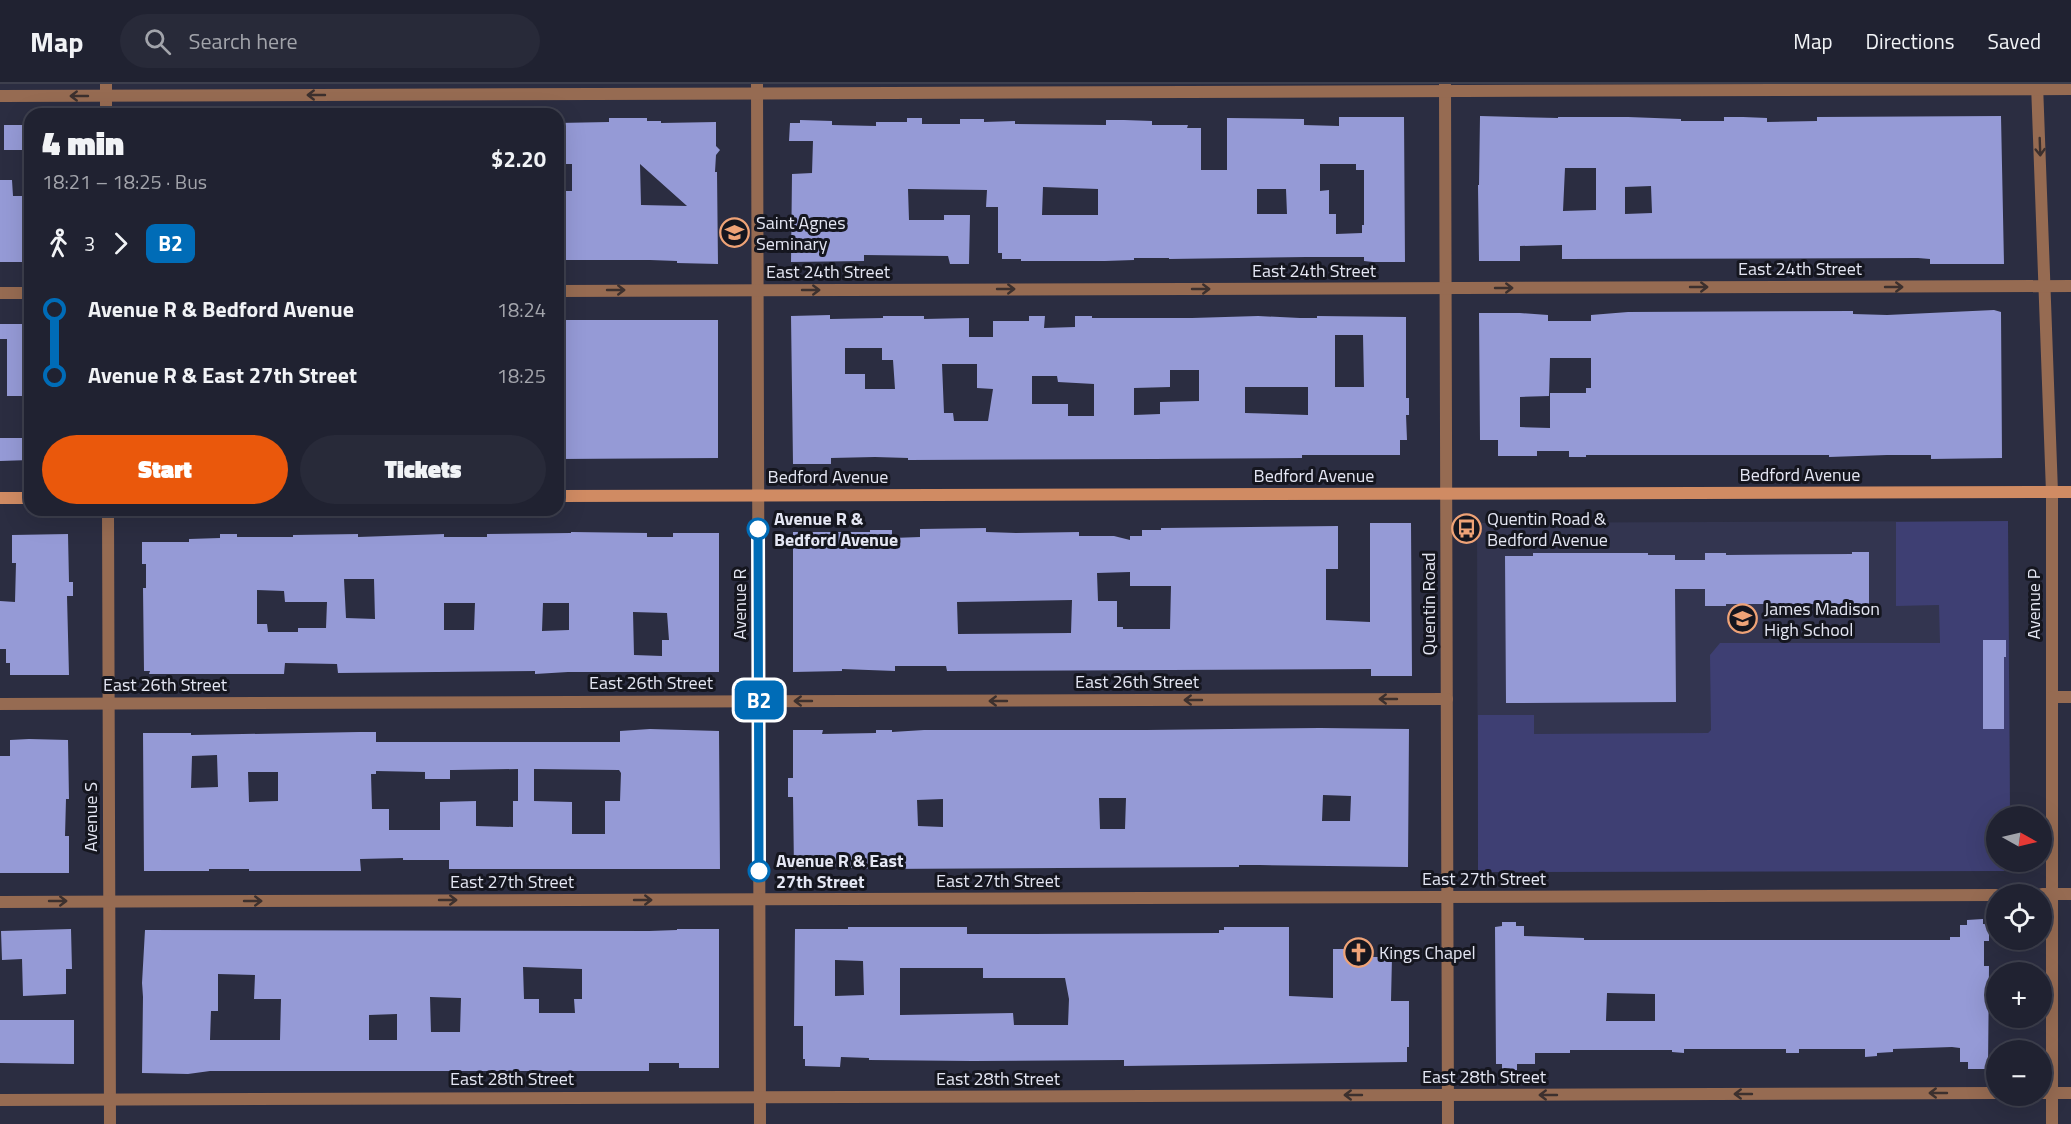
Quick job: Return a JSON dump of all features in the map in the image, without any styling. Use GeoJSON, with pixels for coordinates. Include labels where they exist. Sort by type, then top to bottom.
{"type":"FeatureCollection","features":[{"type":"Feature","properties":{"kind":"main road","name":"Bedford Avenue"},"geometry":{"type":"LineString","coordinates":[[564,496],[2071,492]]}},
{"type":"Feature","properties":{"kind":"main road"},"geometry":{"type":"LineString","coordinates":[[0,498],[24,498]]}},
{"type":"Feature","properties":{"kind":"street"},"geometry":{"type":"LineString","coordinates":[[0,96],[106,90],[1445,87],[2037,87],[2071,89]]}},
{"type":"Feature","properties":{"kind":"street","name":"Quentin Road"},"geometry":{"type":"LineString","coordinates":[[1445,87],[1448,1124]]}},
{"type":"Feature","properties":{"kind":"street","name":"Avenue P"},"geometry":{"type":"LineString","coordinates":[[2037,87],[2052,492],[2052,697],[2047,884]]}},
{"type":"Feature","properties":{"kind":"street","name":"Avenue R"},"geometry":{"type":"LineString","coordinates":[[757,89],[760,1124]]}},
{"type":"Feature","properties":{"kind":"street"},"geometry":{"type":"LineString","coordinates":[[106,90],[106,108]]}},
{"type":"Feature","properties":{"kind":"street","name":"East 24th Street"},"geometry":{"type":"LineString","coordinates":[[564,291],[2071,286]]}},
{"type":"Feature","properties":{"kind":"street"},"geometry":{"type":"LineString","coordinates":[[0,293],[24,293]]}},
{"type":"Feature","properties":{"kind":"street","name":"Avenue S"},"geometry":{"type":"LineString","coordinates":[[108,516],[110,1124]]}},
{"type":"Feature","properties":{"kind":"street"},"geometry":{"type":"LineString","coordinates":[[2052,697],[2071,697]]}},
{"type":"Feature","properties":{"kind":"street","name":"East 26th Street"},"geometry":{"type":"LineString","coordinates":[[0,704],[1447,699]]}},
{"type":"Feature","properties":{"kind":"street","name":"East 27th Street"},"geometry":{"type":"LineString","coordinates":[[0,902],[1986,894]]}},
{"type":"Feature","properties":{"kind":"street"},"geometry":{"type":"LineString","coordinates":[[2052,894],[2071,894]]}},
{"type":"Feature","properties":{"kind":"street","name":"Avenue P"},"geometry":{"type":"LineString","coordinates":[[2047,950],[2047,1040]]}},
{"type":"Feature","properties":{"kind":"street","name":"East 28th Street"},"geometry":{"type":"LineString","coordinates":[[0,1100],[1986,1093]]}},
{"type":"Feature","properties":{"kind":"street"},"geometry":{"type":"LineString","coordinates":[[2052,1093],[2071,1093]]}},
{"type":"Feature","properties":{"kind":"street","name":"Avenue P"},"geometry":{"type":"LineString","coordinates":[[2049,1106],[2052,1124]]}},
{"type":"Feature","properties":{"kind":"shaded area","name":"James Madison High School"},"geometry":{"type":"Polygon","coordinates":[[[2008,521],[2010,806],[1986,806],[1986,870],[1478,872],[1477,523],[2008,521]]]}},
{"type":"Feature","properties":{"kind":"shaded area","name":"James Madison High School"},"geometry":{"type":"Polygon","coordinates":[[[2008,521],[2010,806],[1986,806],[1986,871],[1478,872],[1478,715],[1534,715],[1534,734],[1708,733],[1711,730],[1710,655],[1720,643],[1940,643],[1939,605],[1896,606],[1896,522],[2008,521]]]}},
{"type":"Feature","properties":{"kind":"building"},"geometry":{"type":"Polygon","coordinates":[[[1480,116],[1628,117],[1681,119],[1681,121],[1724,121],[1724,117],[1743,117],[1767,118],[1767,122],[1817,121],[1817,117],[2001,116],[2004,264],[1930,264],[1930,259],[1918,258],[1562,259],[1562,245],[1520,246],[1520,261],[1479,261],[1480,116]],[[1565,168],[1563,211],[1596,210],[1596,168],[1565,168]],[[1651,186],[1625,187],[1625,214],[1652,213],[1651,186]]]}},
{"type":"Feature","properties":{"kind":"building"},"geometry":{"type":"Polygon","coordinates":[[[1339,117],[1404,117],[1405,262],[1364,261],[1364,257],[1134,258],[1134,260],[1105,261],[1002,259],[1002,253],[998,253],[998,207],[986,207],[987,190],[908,189],[909,220],[944,220],[944,215],[970,215],[969,264],[950,264],[948,256],[864,255],[864,261],[791,262],[792,174],[812,173],[813,141],[789,141],[790,123],[800,123],[800,120],[832,121],[832,125],[876,126],[876,122],[907,122],[907,118],[922,118],[922,124],[960,124],[960,119],[984,119],[984,122],[1015,121],[1015,124],[1106,125],[1106,120],[1124,120],[1152,121],[1152,125],[1188,125],[1187,128],[1201,128],[1201,170],[1227,170],[1227,118],[1304,119],[1304,125],[1339,126],[1339,117]],[[1320,164],[1320,191],[1329,190],[1329,214],[1336,214],[1336,234],[1362,233],[1364,170],[1356,170],[1356,164],[1320,164]],[[1043,187],[1042,215],[1098,215],[1098,189],[1043,187]],[[1257,189],[1257,214],[1287,214],[1286,189],[1257,189]]]}},
{"type":"Feature","properties":{"kind":"building"},"geometry":{"type":"Polygon","coordinates":[[[609,118],[647,118],[647,121],[661,121],[661,123],[716,122],[716,146],[720,150],[716,155],[715,172],[717,172],[718,264],[650,260],[564,260],[564,191],[572,191],[572,164],[564,164],[564,123],[609,122],[609,118]],[[640,164],[641,205],[687,206],[640,164]]]}},
{"type":"Feature","properties":{"kind":"building"},"geometry":{"type":"Polygon","coordinates":[[[4,125],[24,125],[24,150],[4,150],[4,125]]]}},
{"type":"Feature","properties":{"kind":"building"},"geometry":{"type":"Polygon","coordinates":[[[0,180],[12,180],[13,196],[24,196],[24,262],[0,262],[0,180]]]}},
{"type":"Feature","properties":{"kind":"building"},"geometry":{"type":"Polygon","coordinates":[[[1994,310],[2001,312],[2002,458],[1931,459],[1931,455],[1829,457],[1829,455],[1586,455],[1586,457],[1569,457],[1569,451],[1537,451],[1537,456],[1498,456],[1498,440],[1480,440],[1479,313],[1548,315],[1548,321],[1591,321],[1591,315],[1628,312],[1853,311],[1853,314],[1887,315],[1994,310]],[[1550,358],[1549,396],[1520,397],[1520,427],[1550,428],[1550,393],[1586,393],[1586,388],[1591,388],[1591,358],[1550,358]]]}},
{"type":"Feature","properties":{"kind":"building"},"geometry":{"type":"Polygon","coordinates":[[[830,315],[830,319],[883,318],[883,316],[924,316],[924,319],[969,318],[969,337],[993,337],[993,321],[1029,321],[1029,316],[1045,316],[1044,328],[1075,327],[1075,316],[1092,316],[1092,318],[1406,317],[1406,398],[1409,398],[1409,415],[1406,415],[1407,440],[1400,440],[1400,455],[1302,455],[1302,458],[908,460],[908,458],[875,457],[831,458],[831,464],[793,464],[791,316],[830,315]],[[1335,335],[1335,387],[1364,387],[1363,335],[1335,335]],[[845,348],[845,374],[865,374],[865,389],[895,389],[893,360],[882,360],[882,348],[845,348]],[[942,364],[944,413],[953,413],[954,421],[988,421],[993,389],[977,388],[977,364],[942,364]],[[1170,370],[1170,387],[1134,388],[1134,415],[1160,414],[1160,402],[1199,401],[1199,370],[1170,370]],[[1032,376],[1032,404],[1068,404],[1068,416],[1094,416],[1094,384],[1058,382],[1057,376],[1032,376]],[[1245,387],[1245,413],[1308,415],[1308,387],[1245,387]]]}},
{"type":"Feature","properties":{"kind":"building"},"geometry":{"type":"Polygon","coordinates":[[[564,320],[718,320],[718,458],[564,459],[564,320]]]}},
{"type":"Feature","properties":{"kind":"building"},"geometry":{"type":"Polygon","coordinates":[[[0,324],[24,324],[24,396],[7,396],[7,339],[0,339],[0,324]]]}},
{"type":"Feature","properties":{"kind":"building"},"geometry":{"type":"Polygon","coordinates":[[[0,438],[24,438],[24,460],[0,461],[0,438]]]}},
{"type":"Feature","properties":{"kind":"building"},"geometry":{"type":"Polygon","coordinates":[[[1370,523],[1411,523],[1412,676],[1371,676],[1371,669],[947,671],[946,666],[895,666],[895,671],[842,669],[842,671],[793,672],[793,532],[892,530],[892,538],[920,537],[920,529],[986,528],[986,532],[1079,532],[1079,536],[1114,536],[1130,540],[1130,536],[1142,536],[1142,530],[1161,530],[1161,528],[1338,526],[1338,569],[1326,569],[1326,620],[1370,622],[1370,523]],[[1130,572],[1097,573],[1098,601],[1117,601],[1117,627],[1170,629],[1171,586],[1130,586],[1130,572]],[[1072,600],[957,602],[958,634],[1071,633],[1072,600]]]}},
{"type":"Feature","properties":{"kind":"building"},"geometry":{"type":"Polygon","coordinates":[[[647,533],[647,537],[673,537],[673,533],[719,533],[719,672],[338,673],[337,664],[285,663],[284,674],[149,674],[150,671],[144,671],[143,588],[146,588],[146,564],[142,564],[142,542],[189,542],[189,539],[220,538],[220,534],[237,534],[237,537],[444,534],[444,537],[487,537],[487,534],[647,533]],[[344,579],[346,618],[375,619],[374,579],[344,579]],[[257,590],[257,624],[267,624],[268,632],[298,632],[298,628],[326,628],[327,602],[285,602],[284,591],[257,590]],[[444,603],[444,630],[474,630],[475,603],[444,603]],[[543,603],[542,631],[569,630],[569,603],[543,603]],[[633,612],[634,655],[662,656],[662,640],[669,640],[667,613],[633,612]]]}},
{"type":"Feature","properties":{"kind":"building"},"geometry":{"type":"Polygon","coordinates":[[[68,534],[69,582],[73,582],[73,596],[67,596],[69,675],[10,675],[10,663],[6,663],[6,649],[0,649],[0,601],[15,602],[16,563],[12,563],[12,535],[68,534]]]}},
{"type":"Feature","properties":{"kind":"building"},"geometry":{"type":"Polygon","coordinates":[[[1852,552],[1869,552],[1869,606],[1726,604],[1726,606],[1705,606],[1705,589],[1675,589],[1676,702],[1506,703],[1505,556],[1533,556],[1533,553],[1648,553],[1648,555],[1675,555],[1675,560],[1705,560],[1705,553],[1726,553],[1726,555],[1852,554],[1852,552]]]}},
{"type":"Feature","properties":{"kind":"building"},"geometry":{"type":"Polygon","coordinates":[[[1983,640],[2006,640],[2004,729],[1983,729],[1983,640]]]}},
{"type":"Feature","properties":{"kind":"building"},"geometry":{"type":"Polygon","coordinates":[[[650,729],[719,731],[720,869],[449,869],[449,860],[403,860],[403,858],[360,859],[361,871],[209,869],[209,871],[144,871],[143,733],[191,733],[191,735],[376,732],[376,742],[620,742],[620,731],[650,729]],[[217,755],[192,756],[191,788],[218,787],[217,755]],[[518,769],[450,770],[450,779],[425,779],[425,772],[376,771],[376,774],[371,774],[372,809],[389,809],[389,830],[440,830],[440,802],[476,801],[476,826],[513,827],[513,801],[518,801],[518,769]],[[534,769],[534,801],[572,802],[572,834],[605,834],[605,801],[620,801],[621,773],[619,770],[534,769]],[[248,772],[249,802],[278,801],[278,772],[248,772]]]}},
{"type":"Feature","properties":{"kind":"building"},"geometry":{"type":"Polygon","coordinates":[[[1409,729],[1408,867],[1239,865],[1239,867],[878,869],[833,867],[794,869],[793,797],[788,797],[788,778],[793,778],[793,730],[823,730],[822,734],[876,733],[876,730],[892,730],[892,732],[1409,729]],[[1323,795],[1322,821],[1350,821],[1351,796],[1323,795]],[[1099,798],[1100,829],[1125,829],[1126,798],[1099,798]],[[943,799],[917,800],[918,826],[943,827],[943,799]]]}},
{"type":"Feature","properties":{"kind":"building"},"geometry":{"type":"Polygon","coordinates":[[[10,740],[68,740],[69,799],[66,799],[65,836],[69,836],[69,873],[0,873],[0,756],[10,756],[10,740]]]}},
{"type":"Feature","properties":{"kind":"building"},"geometry":{"type":"Polygon","coordinates":[[[1983,919],[1983,924],[1986,924],[1984,966],[1986,966],[1986,1028],[1988,1028],[1986,1069],[1968,1069],[1968,1062],[1960,1062],[1960,1048],[1952,1047],[1893,1049],[1893,1052],[1877,1053],[1877,1056],[1865,1057],[1865,1049],[1799,1049],[1799,1053],[1786,1053],[1786,1049],[1684,1049],[1684,1053],[1672,1052],[1672,1050],[1570,1050],[1570,1053],[1535,1053],[1535,1064],[1517,1064],[1517,1070],[1502,1070],[1502,1064],[1496,1064],[1495,927],[1502,926],[1502,922],[1516,922],[1516,926],[1524,926],[1524,936],[1584,938],[1584,940],[1950,940],[1950,937],[1960,937],[1960,925],[1967,925],[1967,920],[1983,919]],[[1607,993],[1606,1021],[1655,1021],[1655,994],[1607,993]]]}},
{"type":"Feature","properties":{"kind":"building"},"geometry":{"type":"Polygon","coordinates":[[[848,927],[967,927],[967,934],[1033,934],[1219,933],[1219,930],[1224,930],[1224,927],[1289,927],[1289,996],[1333,998],[1333,949],[1347,949],[1347,957],[1392,957],[1391,1001],[1409,1001],[1407,1062],[1124,1066],[1124,1060],[869,1060],[869,1058],[841,1057],[840,1067],[805,1066],[803,1026],[794,1026],[795,929],[848,929],[848,927]],[[835,960],[835,996],[864,995],[863,961],[835,960]],[[900,968],[900,1015],[1013,1013],[1014,1025],[1068,1025],[1069,999],[1065,978],[983,978],[983,968],[900,968]]]}},
{"type":"Feature","properties":{"kind":"building"},"geometry":{"type":"Polygon","coordinates":[[[71,929],[72,969],[66,969],[66,994],[23,996],[22,959],[2,960],[1,931],[71,929]]]}},
{"type":"Feature","properties":{"kind":"building"},"geometry":{"type":"Polygon","coordinates":[[[719,929],[719,1068],[679,1068],[679,1063],[649,1063],[649,1071],[142,1073],[142,983],[145,930],[719,929]],[[523,967],[524,999],[539,999],[539,1013],[575,1013],[574,999],[582,999],[582,969],[523,967]],[[218,974],[218,1011],[211,1011],[210,1040],[280,1040],[281,999],[254,999],[255,975],[218,974]],[[430,997],[431,1032],[460,1032],[461,998],[430,997]],[[397,1014],[369,1015],[369,1040],[397,1040],[397,1014]]]}},
{"type":"Feature","properties":{"kind":"building"},"geometry":{"type":"Polygon","coordinates":[[[0,1020],[74,1020],[74,1064],[0,1063],[0,1020]]]}},
{"type":"Feature","properties":{"kind":"bus line","name":"B2"},"geometry":{"type":"LineString","coordinates":[[758,529],[759,871]]}},
{"type":"Feature","properties":{"kind":"place","name":"Saint Agnes Seminary"},"geometry":{"type":"Point","coordinates":[735,233]}},
{"type":"Feature","properties":{"kind":"place","name":"Avenue R & Bedford Avenue"},"geometry":{"type":"Point","coordinates":[758,529]}},
{"type":"Feature","properties":{"kind":"place","name":"Quentin Road & Bedford Avenue"},"geometry":{"type":"Point","coordinates":[1466,529]}},
{"type":"Feature","properties":{"kind":"place","name":"James Madison High School"},"geometry":{"type":"Point","coordinates":[1743,619]}},
{"type":"Feature","properties":{"kind":"place","name":"Avenue R & East 27th Street"},"geometry":{"type":"Point","coordinates":[759,871]}},
{"type":"Feature","properties":{"kind":"place","name":"Kings Chapel"},"geometry":{"type":"Point","coordinates":[1358,953]}}]}
